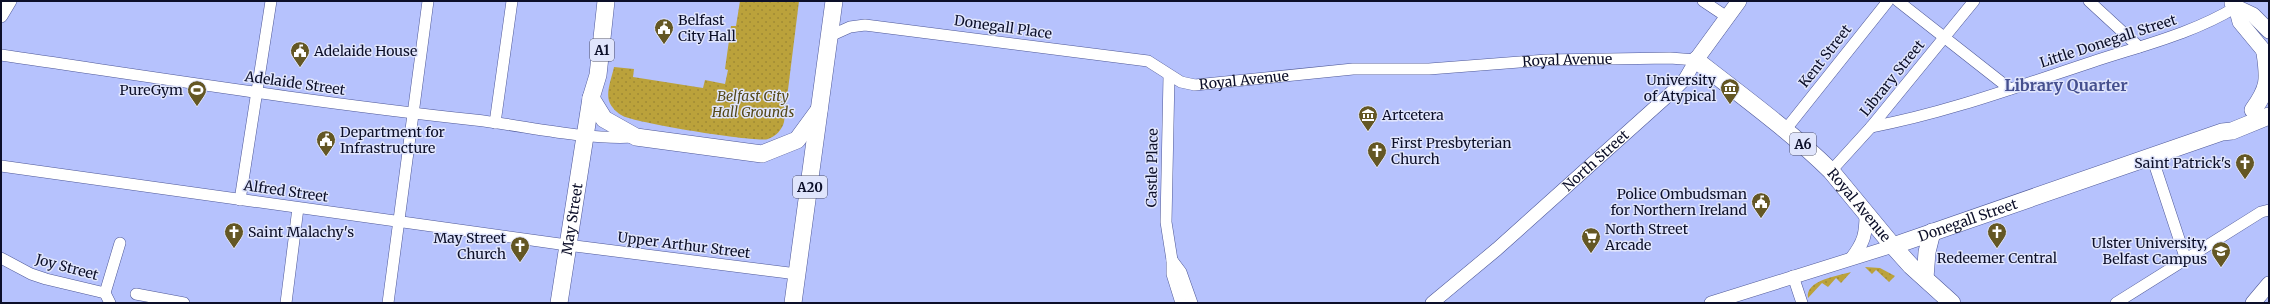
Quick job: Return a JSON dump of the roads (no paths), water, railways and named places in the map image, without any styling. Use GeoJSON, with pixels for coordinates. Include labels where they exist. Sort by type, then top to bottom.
{"type":"FeatureCollection","features":[{"type":"Feature","properties":{"kind":"main road","name":"A1"},"geometry":{"type":"LineString","coordinates":[[591,98],[598,75],[606,18],[606,1]]}},
{"type":"Feature","properties":{"kind":"main road"},"geometry":{"type":"LineString","coordinates":[[591,98],[604,120],[636,137],[762,154],[797,140],[820,108],[834,1]]}},
{"type":"Feature","properties":{"kind":"main road","name":"North Street"},"geometry":{"type":"LineString","coordinates":[[1696,60],[1739,1]]}},
{"type":"Feature","properties":{"kind":"main road"},"geometry":{"type":"LineString","coordinates":[[2233,4],[2253,15],[2269,31]]}},
{"type":"Feature","properties":{"kind":"main road"},"geometry":{"type":"LineString","coordinates":[[2233,4],[2240,22],[2267,55],[2268,72],[2266,88],[2264,94],[2253,110]]}},
{"type":"Feature","properties":{"kind":"main road","name":"Royal Avenue"},"geometry":{"type":"LineString","coordinates":[[1696,60],[1786,129],[1831,171],[1893,246],[1952,303]]}},
{"type":"Feature","properties":{"kind":"main road","name":"May Street"},"geometry":{"type":"LineString","coordinates":[[560,303],[567,245],[591,98]]}},
{"type":"Feature","properties":{"kind":"main road","name":"Donegall Street"},"geometry":{"type":"LineString","coordinates":[[2222,132],[2269,100]]}},
{"type":"Feature","properties":{"kind":"main road","name":"A20"},"geometry":{"type":"LineString","coordinates":[[793,303],[820,108]]}},
{"type":"Feature","properties":{"kind":"main road","name":"Donegall Street"},"geometry":{"type":"LineString","coordinates":[[1893,246],[2222,132],[2232,131],[2269,116]]}},
{"type":"Feature","properties":{"kind":"main road"},"geometry":{"type":"LineString","coordinates":[[1925,278],[1927,252],[1932,232]]}},
{"type":"Feature","properties":{"kind":"main road"},"geometry":{"type":"LineString","coordinates":[[2253,303],[2269,284]]}},
{"type":"Feature","properties":{"kind":"street"},"geometry":{"type":"LineString","coordinates":[[240,200],[258,93],[271,1]]}},
{"type":"Feature","properties":{"kind":"street"},"geometry":{"type":"LineString","coordinates":[[388,303],[428,1]]}},
{"type":"Feature","properties":{"kind":"street"},"geometry":{"type":"LineString","coordinates":[[495,123],[512,1]]}},
{"type":"Feature","properties":{"kind":"street"},"geometry":{"type":"LineString","coordinates":[[1703,1],[1727,17]]}},
{"type":"Feature","properties":{"kind":"street","name":"Kent Street"},"geometry":{"type":"LineString","coordinates":[[1786,129],[1888,1]]}},
{"type":"Feature","properties":{"kind":"street"},"geometry":{"type":"LineString","coordinates":[[1898,1],[2010,89]]}},
{"type":"Feature","properties":{"kind":"street","name":"Library Street"},"geometry":{"type":"LineString","coordinates":[[1831,171],[1871,127],[1974,1]]}},
{"type":"Feature","properties":{"kind":"street"},"geometry":{"type":"LineString","coordinates":[[2089,1],[2139,46]]}},
{"type":"Feature","properties":{"kind":"street","name":"Little Donegall Street"},"geometry":{"type":"LineString","coordinates":[[1871,127],[1901,122],[2010,89],[2213,22],[2233,4]]}},
{"type":"Feature","properties":{"kind":"street","name":"Donegall Place"},"geometry":{"type":"LineString","coordinates":[[830,36],[850,27],[865,25],[1148,61],[1169,76]]}},
{"type":"Feature","properties":{"kind":"street","name":"Adelaide Street"},"geometry":{"type":"LineString","coordinates":[[1,55],[413,114],[586,135],[616,138],[636,137]]}},
{"type":"Feature","properties":{"kind":"street","name":"Royal Avenue"},"geometry":{"type":"LineString","coordinates":[[1169,76],[1181,82],[1195,85],[1348,70],[1429,68],[1532,60],[1670,58],[1696,60]]}},
{"type":"Feature","properties":{"kind":"street","name":"North Street"},"geometry":{"type":"LineString","coordinates":[[1432,303],[1497,249],[1666,97],[1685,79],[1696,60]]}},
{"type":"Feature","properties":{"kind":"street","name":"Castle Place"},"geometry":{"type":"LineString","coordinates":[[1169,76],[1166,203],[1168,240],[1172,260],[1172,274],[1182,303]]}},
{"type":"Feature","properties":{"kind":"street"},"geometry":{"type":"LineString","coordinates":[[2152,157],[2186,260]]}},
{"type":"Feature","properties":{"kind":"street","name":"Alfred Street"},"geometry":{"type":"LineString","coordinates":[[1,166],[567,245]]}},
{"type":"Feature","properties":{"kind":"street"},"geometry":{"type":"LineString","coordinates":[[286,303],[298,208]]}},
{"type":"Feature","properties":{"kind":"street"},"geometry":{"type":"LineString","coordinates":[[2116,303],[2261,212],[2269,210]]}},
{"type":"Feature","properties":{"kind":"street"},"geometry":{"type":"LineString","coordinates":[[1852,258],[1862,244],[1866,230],[1866,214]]}},
{"type":"Feature","properties":{"kind":"street","name":"Joy Street"},"geometry":{"type":"LineString","coordinates":[[110,303],[105,293],[120,243]]}},
{"type":"Feature","properties":{"kind":"street","name":"Upper Arthur Street"},"geometry":{"type":"LineString","coordinates":[[567,245],[797,274]]}},
{"type":"Feature","properties":{"kind":"street","name":"Donegall Street"},"geometry":{"type":"LineString","coordinates":[[1711,303],[1793,276],[1893,246]]}},
{"type":"Feature","properties":{"kind":"street","name":"Joy Street"},"geometry":{"type":"LineString","coordinates":[[1,258],[31,274],[105,293]]}},
{"type":"Feature","properties":{"kind":"street"},"geometry":{"type":"LineString","coordinates":[[1172,260],[1181,272],[1192,303]]}},
{"type":"Feature","properties":{"kind":"street"},"geometry":{"type":"LineString","coordinates":[[1793,276],[1802,303]]}},
{"type":"Feature","properties":{"kind":"street"},"geometry":{"type":"LineString","coordinates":[[136,294],[184,303]]}},
{"type":"Feature","properties":{"kind":"place","name":"Belfast City Hall"},"geometry":{"type":"Point","coordinates":[664,45]}},
{"type":"Feature","properties":{"kind":"place","name":"Adelaide House"},"geometry":{"type":"Point","coordinates":[300,68]}},
{"type":"Feature","properties":{"kind":"place","name":"University of Atypical"},"geometry":{"type":"Point","coordinates":[1730,105]}},
{"type":"Feature","properties":{"kind":"place","name":"PureGym"},"geometry":{"type":"Point","coordinates":[197,107]}},
{"type":"Feature","properties":{"kind":"place","name":"Artcetera"},"geometry":{"type":"Point","coordinates":[1368,132]}},
{"type":"Feature","properties":{"kind":"place","name":"Department for Infrastructure"},"geometry":{"type":"Point","coordinates":[326,157]}},
{"type":"Feature","properties":{"kind":"place","name":"First Presbyterian Church"},"geometry":{"type":"Point","coordinates":[1377,168]}},
{"type":"Feature","properties":{"kind":"place","name":"Saint Patrick's"},"geometry":{"type":"Point","coordinates":[2245,180]}},
{"type":"Feature","properties":{"kind":"place","name":"Police Ombudsman for Northern Ireland"},"geometry":{"type":"Point","coordinates":[1761,219]}},
{"type":"Feature","properties":{"kind":"place","name":"Saint Malachy's"},"geometry":{"type":"Point","coordinates":[234,249]}},
{"type":"Feature","properties":{"kind":"place","name":"Redeemer Central"},"geometry":{"type":"Point","coordinates":[1997,249]}},
{"type":"Feature","properties":{"kind":"place","name":"North Street Arcade"},"geometry":{"type":"Point","coordinates":[1591,254]}},
{"type":"Feature","properties":{"kind":"place","name":"May Street Church"},"geometry":{"type":"Point","coordinates":[520,263]}},
{"type":"Feature","properties":{"kind":"place","name":"Ulster University, Belfast Campus"},"geometry":{"type":"Point","coordinates":[2221,268]}},
{"type":"Feature","properties":{"kind":"district","name":"Library Quarter"},"geometry":{"type":"Point","coordinates":[2066,85]}},
{"type":"Feature","properties":{"kind":"park label","name":"Belfast City Hall Grounds"},"geometry":{"type":"Point","coordinates":[753,104]}}]}
